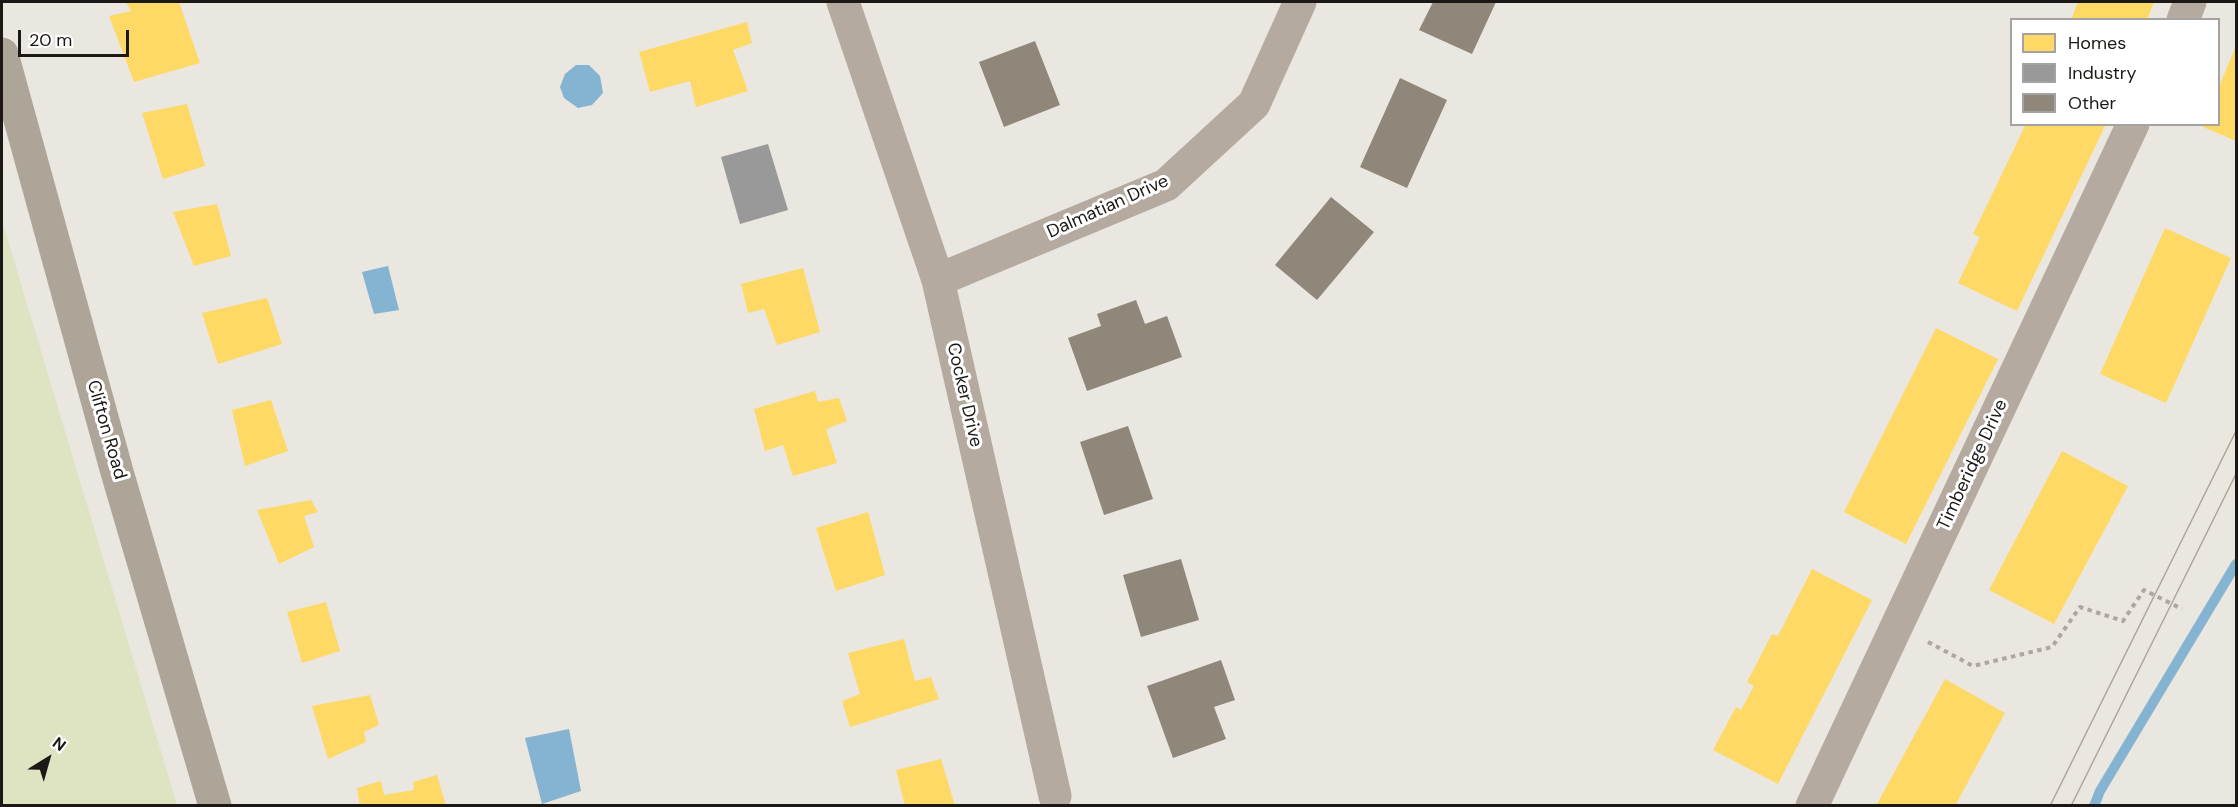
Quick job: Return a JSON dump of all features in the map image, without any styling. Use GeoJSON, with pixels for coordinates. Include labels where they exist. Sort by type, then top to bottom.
{"type":"FeatureCollection","features":[{"type":"Feature","properties":{"kind":"main road","name":"Clifton Road"},"geometry":{"type":"LineString","coordinates":[[2,54],[120,483],[215,806]]}},
{"type":"Feature","properties":{"kind":"street","name":"Cocker Drive"},"geometry":{"type":"LineString","coordinates":[[843,2],[938,280],[1054,796]]}},
{"type":"Feature","properties":{"kind":"street","name":"Dalmatian Drive"},"geometry":{"type":"LineString","coordinates":[[938,280],[1166,185],[1254,104],[1300,2]]}},
{"type":"Feature","properties":{"kind":"street"},"geometry":{"type":"LineString","coordinates":[[2184,18],[2190,2]]}},
{"type":"Feature","properties":{"kind":"street","name":"Timberidge Drive"},"geometry":{"type":"LineString","coordinates":[[1812,806],[2132,126]]}},
{"type":"Feature","properties":{"kind":"path"},"geometry":{"type":"LineString","coordinates":[[1897,626],[1973,666],[2052,647],[2080,607],[2123,621],[2144,590],[2182,609]]}},
{"type":"Feature","properties":{"kind":"green space"},"geometry":{"type":"Polygon","coordinates":[[[2,221],[177,805],[2,805],[2,221]]]}},
{"type":"Feature","properties":{"kind":"water"},"geometry":{"type":"Polygon","coordinates":[[[576,65],[589,65],[600,76],[603,93],[592,105],[578,108],[564,98],[560,87],[565,74],[576,65]]]}},
{"type":"Feature","properties":{"kind":"water"},"geometry":{"type":"Polygon","coordinates":[[[388,266],[399,310],[374,314],[362,272],[388,266]]]}},
{"type":"Feature","properties":{"kind":"water"},"geometry":{"type":"Polygon","coordinates":[[[569,729],[581,791],[542,804],[525,738],[569,729]]]}},
{"type":"Feature","properties":{"kind":"building: Homes"},"geometry":{"type":"Polygon","coordinates":[[[126,2],[179,2],[200,63],[134,82],[109,16],[131,11],[126,2]]]}},
{"type":"Feature","properties":{"kind":"building: Homes"},"geometry":{"type":"Polygon","coordinates":[[[2078,2],[2154,2],[2148,18],[2072,18],[2078,2]]]}},
{"type":"Feature","properties":{"kind":"building: Homes"},"geometry":{"type":"Polygon","coordinates":[[[747,22],[752,43],[733,50],[748,91],[696,107],[690,81],[650,92],[639,52],[747,22]]]}},
{"type":"Feature","properties":{"kind":"building: Homes"},"geometry":{"type":"Polygon","coordinates":[[[2236,46],[2236,141],[2203,127],[2220,126],[2220,84],[2236,46]]]}},
{"type":"Feature","properties":{"kind":"building: Homes"},"geometry":{"type":"Polygon","coordinates":[[[187,104],[205,166],[163,179],[142,113],[187,104]]]}},
{"type":"Feature","properties":{"kind":"building: Homes"},"geometry":{"type":"Polygon","coordinates":[[[2025,126],[2105,126],[2017,311],[1958,283],[1980,237],[1973,234],[2025,126]]]}},
{"type":"Feature","properties":{"kind":"building: Homes"},"geometry":{"type":"Polygon","coordinates":[[[217,204],[231,256],[194,266],[173,212],[217,204]]]}},
{"type":"Feature","properties":{"kind":"building: Homes"},"geometry":{"type":"Polygon","coordinates":[[[2165,228],[2231,258],[2166,403],[2100,374],[2165,228]]]}},
{"type":"Feature","properties":{"kind":"building: Homes"},"geometry":{"type":"Polygon","coordinates":[[[803,268],[820,332],[777,345],[764,309],[748,313],[741,284],[803,268]]]}},
{"type":"Feature","properties":{"kind":"building: Homes"},"geometry":{"type":"Polygon","coordinates":[[[267,298],[282,344],[218,364],[202,313],[267,298]]]}},
{"type":"Feature","properties":{"kind":"building: Homes"},"geometry":{"type":"Polygon","coordinates":[[[1936,328],[1998,359],[1906,544],[1844,512],[1936,328]]]}},
{"type":"Feature","properties":{"kind":"building: Homes"},"geometry":{"type":"Polygon","coordinates":[[[815,391],[818,402],[839,398],[847,421],[826,429],[837,463],[793,476],[783,445],[765,451],[754,409],[815,391]]]}},
{"type":"Feature","properties":{"kind":"building: Homes"},"geometry":{"type":"Polygon","coordinates":[[[271,400],[288,451],[245,466],[232,410],[271,400]]]}},
{"type":"Feature","properties":{"kind":"building: Homes"},"geometry":{"type":"Polygon","coordinates":[[[2062,451],[2128,486],[2054,624],[1989,590],[2062,451]]]}},
{"type":"Feature","properties":{"kind":"building: Homes"},"geometry":{"type":"Polygon","coordinates":[[[311,500],[318,512],[304,516],[314,547],[279,564],[257,510],[311,500]]]}},
{"type":"Feature","properties":{"kind":"building: Homes"},"geometry":{"type":"Polygon","coordinates":[[[868,512],[885,575],[836,591],[816,528],[868,512]]]}},
{"type":"Feature","properties":{"kind":"building: Homes"},"geometry":{"type":"Polygon","coordinates":[[[1812,569],[1872,600],[1778,784],[1713,750],[1736,707],[1741,710],[1754,686],[1747,682],[1772,634],[1778,636],[1812,569]]]}},
{"type":"Feature","properties":{"kind":"building: Homes"},"geometry":{"type":"Polygon","coordinates":[[[326,602],[340,651],[302,663],[287,612],[326,602]]]}},
{"type":"Feature","properties":{"kind":"building: Homes"},"geometry":{"type":"Polygon","coordinates":[[[904,639],[915,681],[931,677],[939,699],[850,727],[842,701],[860,694],[848,653],[904,639]]]}},
{"type":"Feature","properties":{"kind":"building: Homes"},"geometry":{"type":"Polygon","coordinates":[[[1945,679],[2005,713],[1955,806],[1876,806],[1945,679]]]}},
{"type":"Feature","properties":{"kind":"building: Homes"},"geometry":{"type":"Polygon","coordinates":[[[370,695],[379,725],[364,732],[366,742],[328,759],[312,706],[370,695]]]}},
{"type":"Feature","properties":{"kind":"building: Homes"},"geometry":{"type":"Polygon","coordinates":[[[941,759],[955,806],[905,806],[896,770],[941,759]]]}},
{"type":"Feature","properties":{"kind":"building: Homes"},"geometry":{"type":"Polygon","coordinates":[[[437,775],[446,806],[360,806],[357,788],[381,781],[384,795],[414,790],[413,782],[437,775]]]}},
{"type":"Feature","properties":{"kind":"building: Industry"},"geometry":{"type":"Polygon","coordinates":[[[768,144],[788,210],[740,224],[721,157],[768,144]]]}},
{"type":"Feature","properties":{"kind":"building: Other"},"geometry":{"type":"Polygon","coordinates":[[[1433,2],[1496,2],[1472,54],[1419,30],[1433,2]]]}},
{"type":"Feature","properties":{"kind":"building: Other"},"geometry":{"type":"Polygon","coordinates":[[[1035,41],[1060,105],[1004,127],[979,62],[1035,41]]]}},
{"type":"Feature","properties":{"kind":"building: Other"},"geometry":{"type":"Polygon","coordinates":[[[1400,78],[1447,100],[1407,188],[1360,167],[1400,78]]]}},
{"type":"Feature","properties":{"kind":"building: Other"},"geometry":{"type":"Polygon","coordinates":[[[1331,197],[1374,232],[1317,300],[1275,265],[1331,197]]]}},
{"type":"Feature","properties":{"kind":"building: Other"},"geometry":{"type":"Polygon","coordinates":[[[1136,300],[1145,324],[1167,316],[1182,357],[1087,391],[1068,338],[1101,326],[1097,314],[1136,300]]]}},
{"type":"Feature","properties":{"kind":"building: Other"},"geometry":{"type":"Polygon","coordinates":[[[1128,426],[1153,499],[1104,515],[1080,442],[1128,426]]]}},
{"type":"Feature","properties":{"kind":"building: Other"},"geometry":{"type":"Polygon","coordinates":[[[1181,559],[1199,620],[1141,637],[1123,575],[1181,559]]]}},
{"type":"Feature","properties":{"kind":"building: Other"},"geometry":{"type":"Polygon","coordinates":[[[1221,660],[1235,700],[1214,707],[1226,739],[1173,758],[1147,686],[1221,660]]]}},
{"type":"Feature","properties":{"kind":"waterway"},"geometry":{"type":"LineString","coordinates":[[2094,806],[2100,791],[2236,564]]}},
{"type":"Feature","properties":{"kind":"tram line"},"geometry":{"type":"LineString","coordinates":[[2050,806],[2236,431]]}},
{"type":"Feature","properties":{"kind":"tram line"},"geometry":{"type":"LineString","coordinates":[[2071,806],[2236,474]]}}]}
